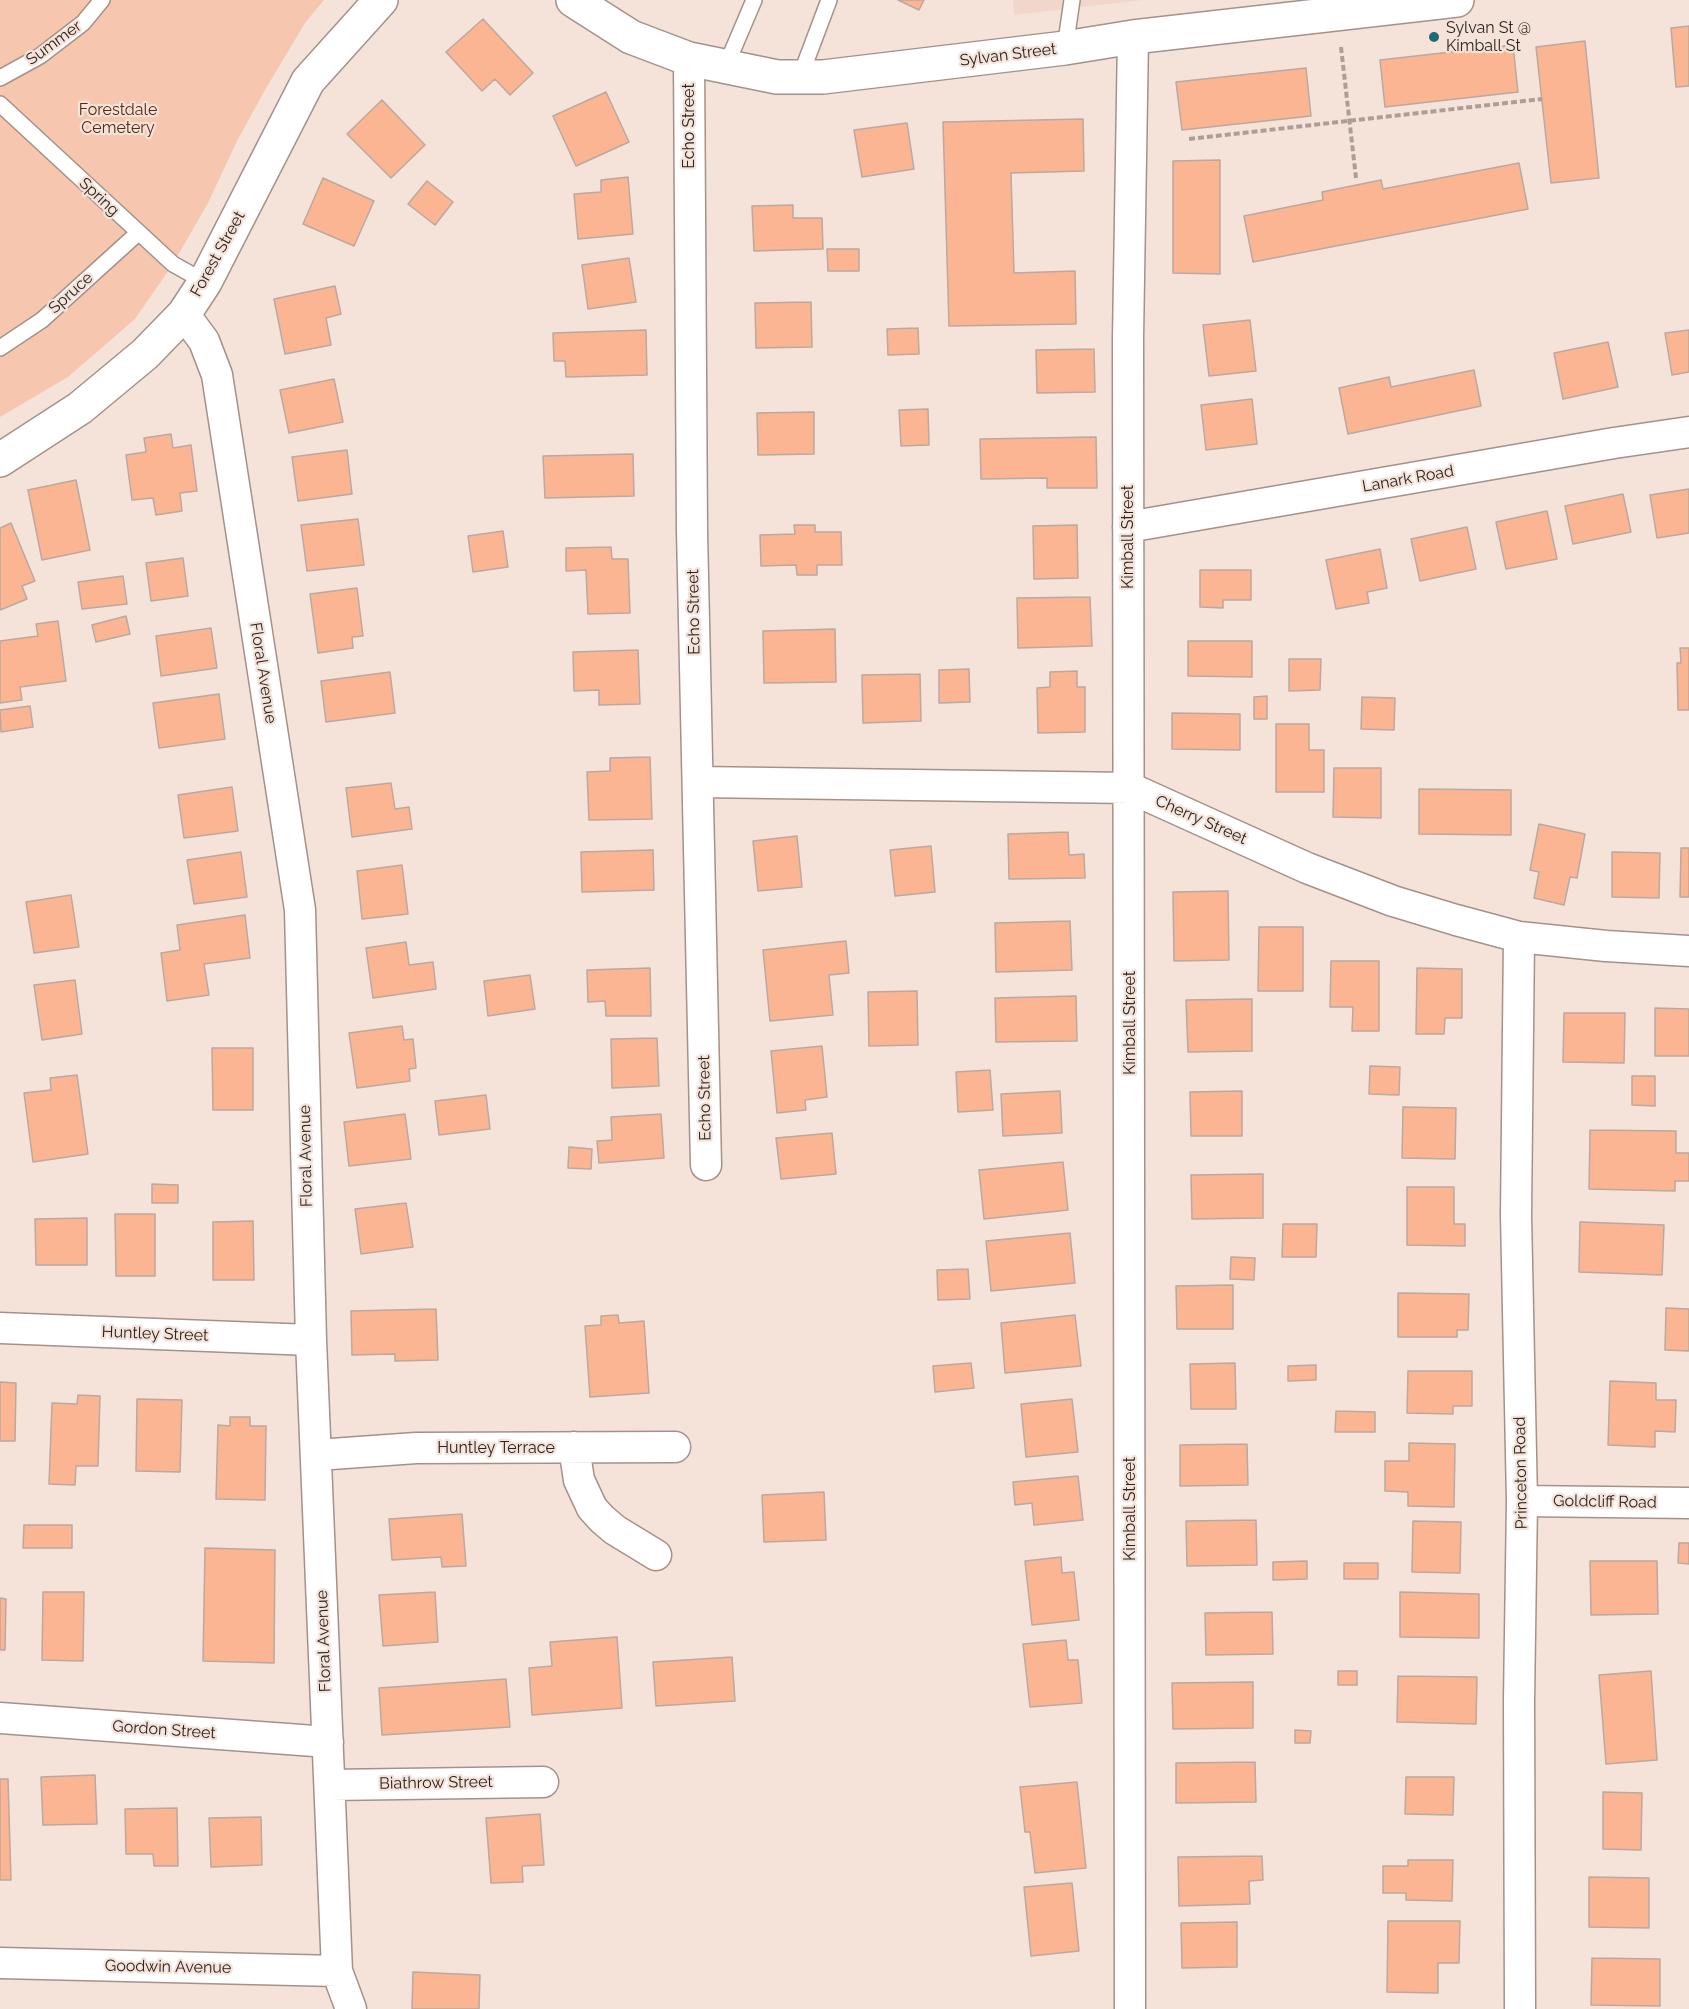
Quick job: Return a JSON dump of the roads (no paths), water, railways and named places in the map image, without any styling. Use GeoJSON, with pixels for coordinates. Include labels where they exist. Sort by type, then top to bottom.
{"type":"FeatureCollection","features":[{"type":"Feature","properties":{"kind":"street","name":"Forest Street"},"geometry":{"type":"LineString","coordinates":[[0,460],[80,408],[145,354],[184,314],[205,282],[308,81],[381,0]]}},
{"type":"Feature","properties":{"kind":"street","name":"Sylvan Street"},"geometry":{"type":"LineString","coordinates":[[573,0],[631,38],[689,59],[777,77],[864,74],[1133,37],[1457,0]]}},
{"type":"Feature","properties":{"kind":"street","name":"Kimball Street"},"geometry":{"type":"LineString","coordinates":[[1130,2009],[1128,338],[1133,37]]}},
{"type":"Feature","properties":{"kind":"street","name":"Echo Street"},"geometry":{"type":"LineString","coordinates":[[689,59],[692,531],[706,1165]]}},
{"type":"Feature","properties":{"kind":"street","name":"Floral Avenue"},"geometry":{"type":"LineString","coordinates":[[184,314],[204,341],[217,375],[300,910],[311,1340],[337,1971],[351,2009]]}},
{"type":"Feature","properties":{"kind":"street","name":"Lanark Road"},"geometry":{"type":"LineString","coordinates":[[1128,527],[1689,432]]}},
{"type":"Feature","properties":{"kind":"street","name":"Cherry Street"},"geometry":{"type":"LineString","coordinates":[[698,782],[1130,788],[1307,868],[1383,897],[1456,920],[1519,937],[1606,946],[1689,951]]}},
{"type":"Feature","properties":{"kind":"street","name":"Princeton Road"},"geometry":{"type":"LineString","coordinates":[[1519,937],[1516,1215],[1522,1501],[1519,1700],[1520,2009]]}},
{"type":"Feature","properties":{"kind":"street","name":"Huntley Street"},"geometry":{"type":"LineString","coordinates":[[0,1328],[311,1340]]}},
{"type":"Feature","properties":{"kind":"street"},"geometry":{"type":"LineString","coordinates":[[574,1447],[579,1480],[592,1508],[615,1530],[656,1555]]}},
{"type":"Feature","properties":{"kind":"street","name":"Huntley Terrace"},"geometry":{"type":"LineString","coordinates":[[316,1455],[416,1448],[675,1447]]}},
{"type":"Feature","properties":{"kind":"street","name":"Goldcliff Road"},"geometry":{"type":"LineString","coordinates":[[1522,1501],[1689,1503]]}},
{"type":"Feature","properties":{"kind":"street","name":"Gordon Street"},"geometry":{"type":"LineString","coordinates":[[0,1718],[328,1742]]}},
{"type":"Feature","properties":{"kind":"street","name":"Biathrow Street"},"geometry":{"type":"LineString","coordinates":[[330,1785],[543,1782]]}},
{"type":"Feature","properties":{"kind":"street","name":"Goodwin Avenue"},"geometry":{"type":"LineString","coordinates":[[0,1963],[337,1971]]}},
{"type":"Feature","properties":{"kind":"lane","name":"Summer"},"geometry":{"type":"LineString","coordinates":[[0,78],[40,56],[83,23],[102,0]]}},
{"type":"Feature","properties":{"kind":"lane"},"geometry":{"type":"LineString","coordinates":[[726,66],[754,0]]}},
{"type":"Feature","properties":{"kind":"lane"},"geometry":{"type":"LineString","coordinates":[[800,77],[829,0]]}},
{"type":"Feature","properties":{"kind":"lane"},"geometry":{"type":"LineString","coordinates":[[1065,48],[1072,0]]}},
{"type":"Feature","properties":{"kind":"lane","name":"Spring"},"geometry":{"type":"LineString","coordinates":[[0,104],[173,264],[205,282]]}},
{"type":"Feature","properties":{"kind":"lane","name":"Spruce"},"geometry":{"type":"LineString","coordinates":[[0,348],[42,320],[138,233]]}},
{"type":"Feature","properties":{"kind":"place","name":"Sylvan St @ Kimball St"},"geometry":{"type":"Point","coordinates":[1434,37]}},
{"type":"Feature","properties":{"kind":"park label","name":"Forestdale Cemetery"},"geometry":{"type":"Point","coordinates":[118,119]}}]}
